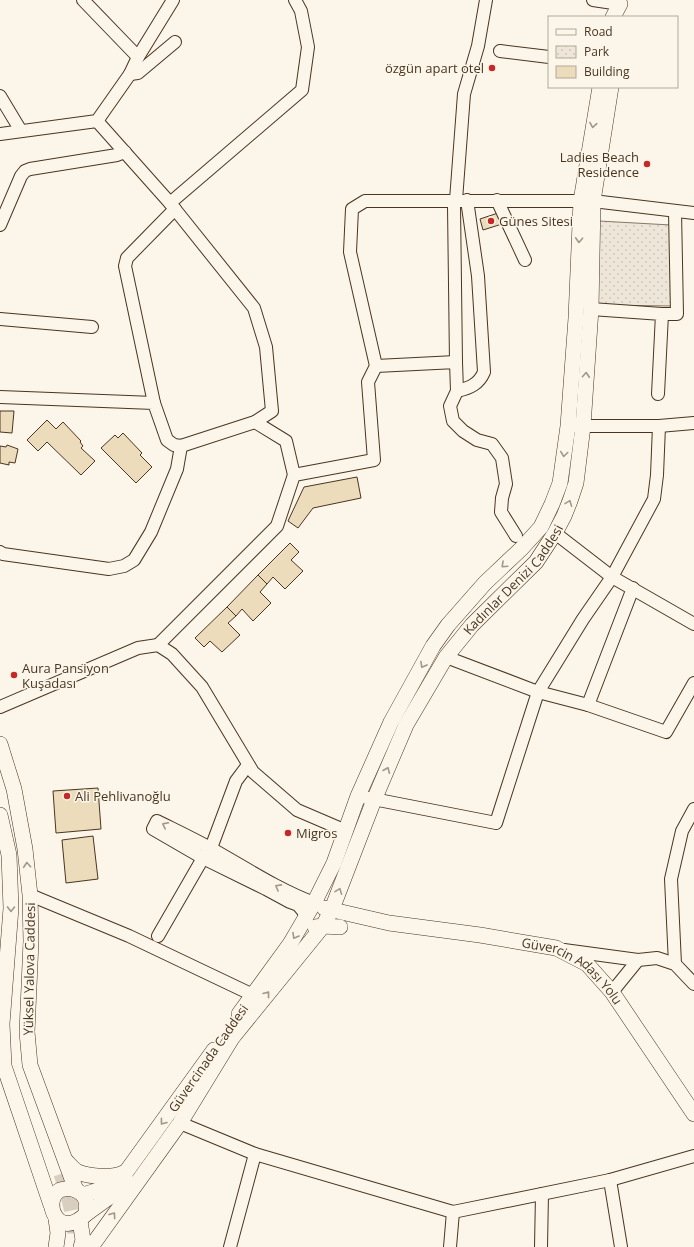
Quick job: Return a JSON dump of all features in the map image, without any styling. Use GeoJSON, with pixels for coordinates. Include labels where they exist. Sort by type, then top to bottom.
{"type":"FeatureCollection","features":[{"type":"Feature","properties":{"kind":"main road"},"geometry":{"type":"LineString","coordinates":[[587,201],[600,88]]}},
{"type":"Feature","properties":{"kind":"main road"},"geometry":{"type":"LineString","coordinates":[[587,201],[611,88]]}},
{"type":"Feature","properties":{"kind":"main road","name":"Kadınlar Denizi Caddesi"},"geometry":{"type":"LineString","coordinates":[[314,902],[334,863],[358,796],[391,722],[433,646],[448,625],[485,583],[522,548],[541,527],[552,504],[560,483],[575,426],[591,309],[587,201]]}},
{"type":"Feature","properties":{"kind":"main road","name":"Kadınlar Denizi Caddesi"},"geometry":{"type":"LineString","coordinates":[[302,950],[323,926],[332,909],[374,800],[406,724],[446,658],[472,625],[536,562],[564,516],[576,483],[576,318],[587,201]]}},
{"type":"Feature","properties":{"kind":"main road","name":"Yüksel Yalova Caddesi"},"geometry":{"type":"LineString","coordinates":[[0,744],[14,789],[25,849],[30,895],[31,941],[27,1032],[30,1065],[60,1171],[80,1192]]}},
{"type":"Feature","properties":{"kind":"main road","name":"Yüksel Yalova Caddesi"},"geometry":{"type":"LineString","coordinates":[[0,815],[9,855],[10,928],[2,1024],[4,1066],[54,1212],[58,1233],[56,1247]]}},
{"type":"Feature","properties":{"kind":"main road"},"geometry":{"type":"LineString","coordinates":[[314,902],[332,909]]}},
{"type":"Feature","properties":{"kind":"main road","name":"Güvercinada Caddesi"},"geometry":{"type":"LineString","coordinates":[[80,1192],[100,1190],[113,1183],[126,1172],[290,944],[314,902]]}},
{"type":"Feature","properties":{"kind":"main road"},"geometry":{"type":"LineString","coordinates":[[332,909],[322,908],[314,910],[306,918],[308,924],[315,927],[340,927]]}},
{"type":"Feature","properties":{"kind":"main road","name":"Güvercin Adası Yolu"},"geometry":{"type":"LineString","coordinates":[[332,909],[389,923],[480,935],[556,948],[587,964],[612,992],[694,1114]]}},
{"type":"Feature","properties":{"kind":"main road","name":"Güvercin Adası Yolu"},"geometry":{"type":"LineString","coordinates":[[302,950],[319,938],[340,927],[360,924],[389,923]]}},
{"type":"Feature","properties":{"kind":"main road"},"geometry":{"type":"LineString","coordinates":[[10,928],[16,945],[10,1038],[12,1059],[60,1171],[78,1172],[100,1177],[117,1176],[126,1172]]}},
{"type":"Feature","properties":{"kind":"main road","name":"Güvercinada Caddesi"},"geometry":{"type":"LineString","coordinates":[[91,1247],[180,1123],[232,1038],[302,950]]}},
{"type":"Feature","properties":{"kind":"main road"},"geometry":{"type":"LineString","coordinates":[[72,1242],[82,1240],[83,1218],[86,1200],[80,1192],[69,1188],[60,1190],[56,1194],[52,1199],[54,1212],[62,1223],[70,1224],[83,1218],[128,1184],[149,1165]]}},
{"type":"Feature","properties":{"kind":"street"},"geometry":{"type":"LineString","coordinates":[[83,0],[138,57]]}},
{"type":"Feature","properties":{"kind":"street"},"geometry":{"type":"LineString","coordinates":[[0,134],[98,121],[130,74],[138,57],[173,0]]}},
{"type":"Feature","properties":{"kind":"street"},"geometry":{"type":"LineString","coordinates":[[98,121],[173,206],[254,308],[266,346],[272,411],[255,422],[181,446],[174,445],[167,440],[154,404],[125,266],[127,258],[173,206],[302,90],[308,47],[301,11],[295,0]]}},
{"type":"Feature","properties":{"kind":"street"},"geometry":{"type":"LineString","coordinates":[[457,391],[470,388],[480,380],[484,372],[478,276],[462,200],[464,94],[478,46],[486,0]]}},
{"type":"Feature","properties":{"kind":"street"},"geometry":{"type":"LineString","coordinates":[[593,0],[618,10]]}},
{"type":"Feature","properties":{"kind":"street"},"geometry":{"type":"LineString","coordinates":[[130,74],[138,74],[175,42]]}},
{"type":"Feature","properties":{"kind":"street"},"geometry":{"type":"LineString","coordinates":[[500,51],[548,57]]}},
{"type":"Feature","properties":{"kind":"street"},"geometry":{"type":"LineString","coordinates":[[0,96],[21,132]]}},
{"type":"Feature","properties":{"kind":"street"},"geometry":{"type":"LineString","coordinates":[[0,225],[22,176],[30,169],[117,155],[125,152]]}},
{"type":"Feature","properties":{"kind":"street"},"geometry":{"type":"LineString","coordinates":[[462,200],[454,206],[457,391],[450,406],[453,421],[463,431],[477,440],[492,444],[502,458],[506,484],[502,498],[501,512],[516,536]]}},
{"type":"Feature","properties":{"kind":"street"},"geometry":{"type":"LineString","coordinates":[[497,200],[525,260]]}},
{"type":"Feature","properties":{"kind":"street"},"geometry":{"type":"LineString","coordinates":[[294,475],[374,460],[368,382],[376,366],[350,252],[352,208],[365,201],[587,201],[694,213]]}},
{"type":"Feature","properties":{"kind":"street"},"geometry":{"type":"LineString","coordinates":[[591,309],[677,314],[674,211]]}},
{"type":"Feature","properties":{"kind":"street"},"geometry":{"type":"LineString","coordinates":[[658,394],[662,314]]}},
{"type":"Feature","properties":{"kind":"street"},"geometry":{"type":"LineString","coordinates":[[0,319],[92,327]]}},
{"type":"Feature","properties":{"kind":"street"},"geometry":{"type":"LineString","coordinates":[[376,366],[456,362]]}},
{"type":"Feature","properties":{"kind":"street"},"geometry":{"type":"LineString","coordinates":[[0,397],[154,404]]}},
{"type":"Feature","properties":{"kind":"street"},"geometry":{"type":"LineString","coordinates":[[0,707],[138,648],[158,645],[277,526],[294,475],[286,441],[255,422]]}},
{"type":"Feature","properties":{"kind":"street"},"geometry":{"type":"LineString","coordinates":[[575,426],[659,426],[694,423]]}},
{"type":"Feature","properties":{"kind":"street"},"geometry":{"type":"LineString","coordinates":[[358,796],[496,822],[538,692],[583,619],[612,577],[654,499],[657,475],[659,426]]}},
{"type":"Feature","properties":{"kind":"street"},"geometry":{"type":"LineString","coordinates":[[0,552],[3,554],[109,569],[117,568],[129,563],[134,560],[151,532],[177,468],[181,446]]}},
{"type":"Feature","properties":{"kind":"street"},"geometry":{"type":"LineString","coordinates":[[555,533],[612,577],[694,624]]}},
{"type":"Feature","properties":{"kind":"street"},"geometry":{"type":"LineString","coordinates":[[588,706],[633,588]]}},
{"type":"Feature","properties":{"kind":"street"},"geometry":{"type":"LineString","coordinates":[[158,645],[172,654],[202,687],[253,772],[298,810],[346,831]]}},
{"type":"Feature","properties":{"kind":"street"},"geometry":{"type":"LineString","coordinates":[[446,658],[538,692],[588,706],[666,732],[694,683]]}},
{"type":"Feature","properties":{"kind":"street"},"geometry":{"type":"LineString","coordinates":[[158,936],[207,853],[236,781],[248,765]]}},
{"type":"Feature","properties":{"kind":"street"},"geometry":{"type":"LineString","coordinates":[[675,964],[671,879],[682,831],[694,809]]}},
{"type":"Feature","properties":{"kind":"street"},"geometry":{"type":"LineString","coordinates":[[207,853],[238,865],[290,894],[314,902]]}},
{"type":"Feature","properties":{"kind":"street"},"geometry":{"type":"LineString","coordinates":[[207,853],[266,889],[298,905],[306,918]]}},
{"type":"Feature","properties":{"kind":"street"},"geometry":{"type":"LineString","coordinates":[[30,895],[129,936],[253,995]]}},
{"type":"Feature","properties":{"kind":"street"},"geometry":{"type":"LineString","coordinates":[[556,948],[638,960],[656,958],[675,964],[694,984]]}},
{"type":"Feature","properties":{"kind":"street"},"geometry":{"type":"LineString","coordinates":[[612,992],[638,960]]}},
{"type":"Feature","properties":{"kind":"street"},"geometry":{"type":"LineString","coordinates":[[180,1123],[255,1154],[453,1212],[610,1180],[694,1156]]}},
{"type":"Feature","properties":{"kind":"street"},"geometry":{"type":"LineString","coordinates":[[230,1247],[255,1154]]}},
{"type":"Feature","properties":{"kind":"street"},"geometry":{"type":"LineString","coordinates":[[610,1180],[621,1247]]}},
{"type":"Feature","properties":{"kind":"street"},"geometry":{"type":"LineString","coordinates":[[541,1247],[542,1194]]}},
{"type":"Feature","properties":{"kind":"street"},"geometry":{"type":"LineString","coordinates":[[450,1247],[453,1212]]}},
{"type":"Feature","properties":{"kind":"green space"},"geometry":{"type":"Polygon","coordinates":[[[599,221],[671,225],[672,306],[596,305],[599,221]]]}},
{"type":"Feature","properties":{"kind":"building","name":"Günes Sitesi"},"geometry":{"type":"Polygon","coordinates":[[[498,213],[502,224],[483,230],[480,219],[498,213]]]}},
{"type":"Feature","properties":{"kind":"building"},"geometry":{"type":"Polygon","coordinates":[[[0,411],[14,411],[12,433],[0,432],[0,411]]]}},
{"type":"Feature","properties":{"kind":"building"},"geometry":{"type":"Polygon","coordinates":[[[47,420],[56,429],[63,422],[81,441],[80,442],[83,446],[81,448],[95,461],[81,475],[47,442],[38,451],[27,440],[47,420]]]}},
{"type":"Feature","properties":{"kind":"building"},"geometry":{"type":"Polygon","coordinates":[[[123,433],[142,453],[140,455],[152,467],[136,483],[101,448],[115,435],[118,438],[123,433]]]}},
{"type":"Feature","properties":{"kind":"building"},"geometry":{"type":"Polygon","coordinates":[[[7,445],[18,449],[15,463],[9,462],[9,465],[0,463],[0,446],[6,447],[7,445]]]}},
{"type":"Feature","properties":{"kind":"building"},"geometry":{"type":"Polygon","coordinates":[[[357,477],[361,498],[313,508],[298,528],[288,521],[304,487],[357,477]]]}},
{"type":"Feature","properties":{"kind":"building"},"geometry":{"type":"Polygon","coordinates":[[[290,543],[299,552],[291,560],[303,571],[285,589],[273,577],[267,584],[258,575],[290,543]]]}},
{"type":"Feature","properties":{"kind":"building"},"geometry":{"type":"Polygon","coordinates":[[[258,575],[267,584],[260,592],[271,603],[253,621],[242,609],[236,616],[227,607],[258,575]]]}},
{"type":"Feature","properties":{"kind":"building"},"geometry":{"type":"Polygon","coordinates":[[[227,607],[236,616],[228,623],[240,635],[222,652],[210,641],[204,647],[195,638],[227,607]]]}},
{"type":"Feature","properties":{"kind":"building"},"geometry":{"type":"Polygon","coordinates":[[[98,788],[101,829],[56,833],[53,791],[98,788]]]}},
{"type":"Feature","properties":{"kind":"building"},"geometry":{"type":"Polygon","coordinates":[[[93,836],[98,879],[66,883],[62,840],[93,836]]]}},
{"type":"Feature","properties":{"kind":"tunnel"},"geometry":{"type":"LineString","coordinates":[[61,1174],[72,1212],[75,1236]]}},
{"type":"Feature","properties":{"kind":"place","name":"özgün apart otel"},"geometry":{"type":"Point","coordinates":[492,68]}},
{"type":"Feature","properties":{"kind":"place","name":"Ladies Beach Residence"},"geometry":{"type":"Point","coordinates":[647,164]}},
{"type":"Feature","properties":{"kind":"place","name":"Günes Sitesi"},"geometry":{"type":"Point","coordinates":[491,221]}},
{"type":"Feature","properties":{"kind":"place","name":"Aura Pansiyon Kuşadası"},"geometry":{"type":"Point","coordinates":[14,675]}},
{"type":"Feature","properties":{"kind":"place","name":"Ali Pehlivanoğlu"},"geometry":{"type":"Point","coordinates":[67,796]}},
{"type":"Feature","properties":{"kind":"place","name":"Migros"},"geometry":{"type":"Point","coordinates":[288,833]}}]}
